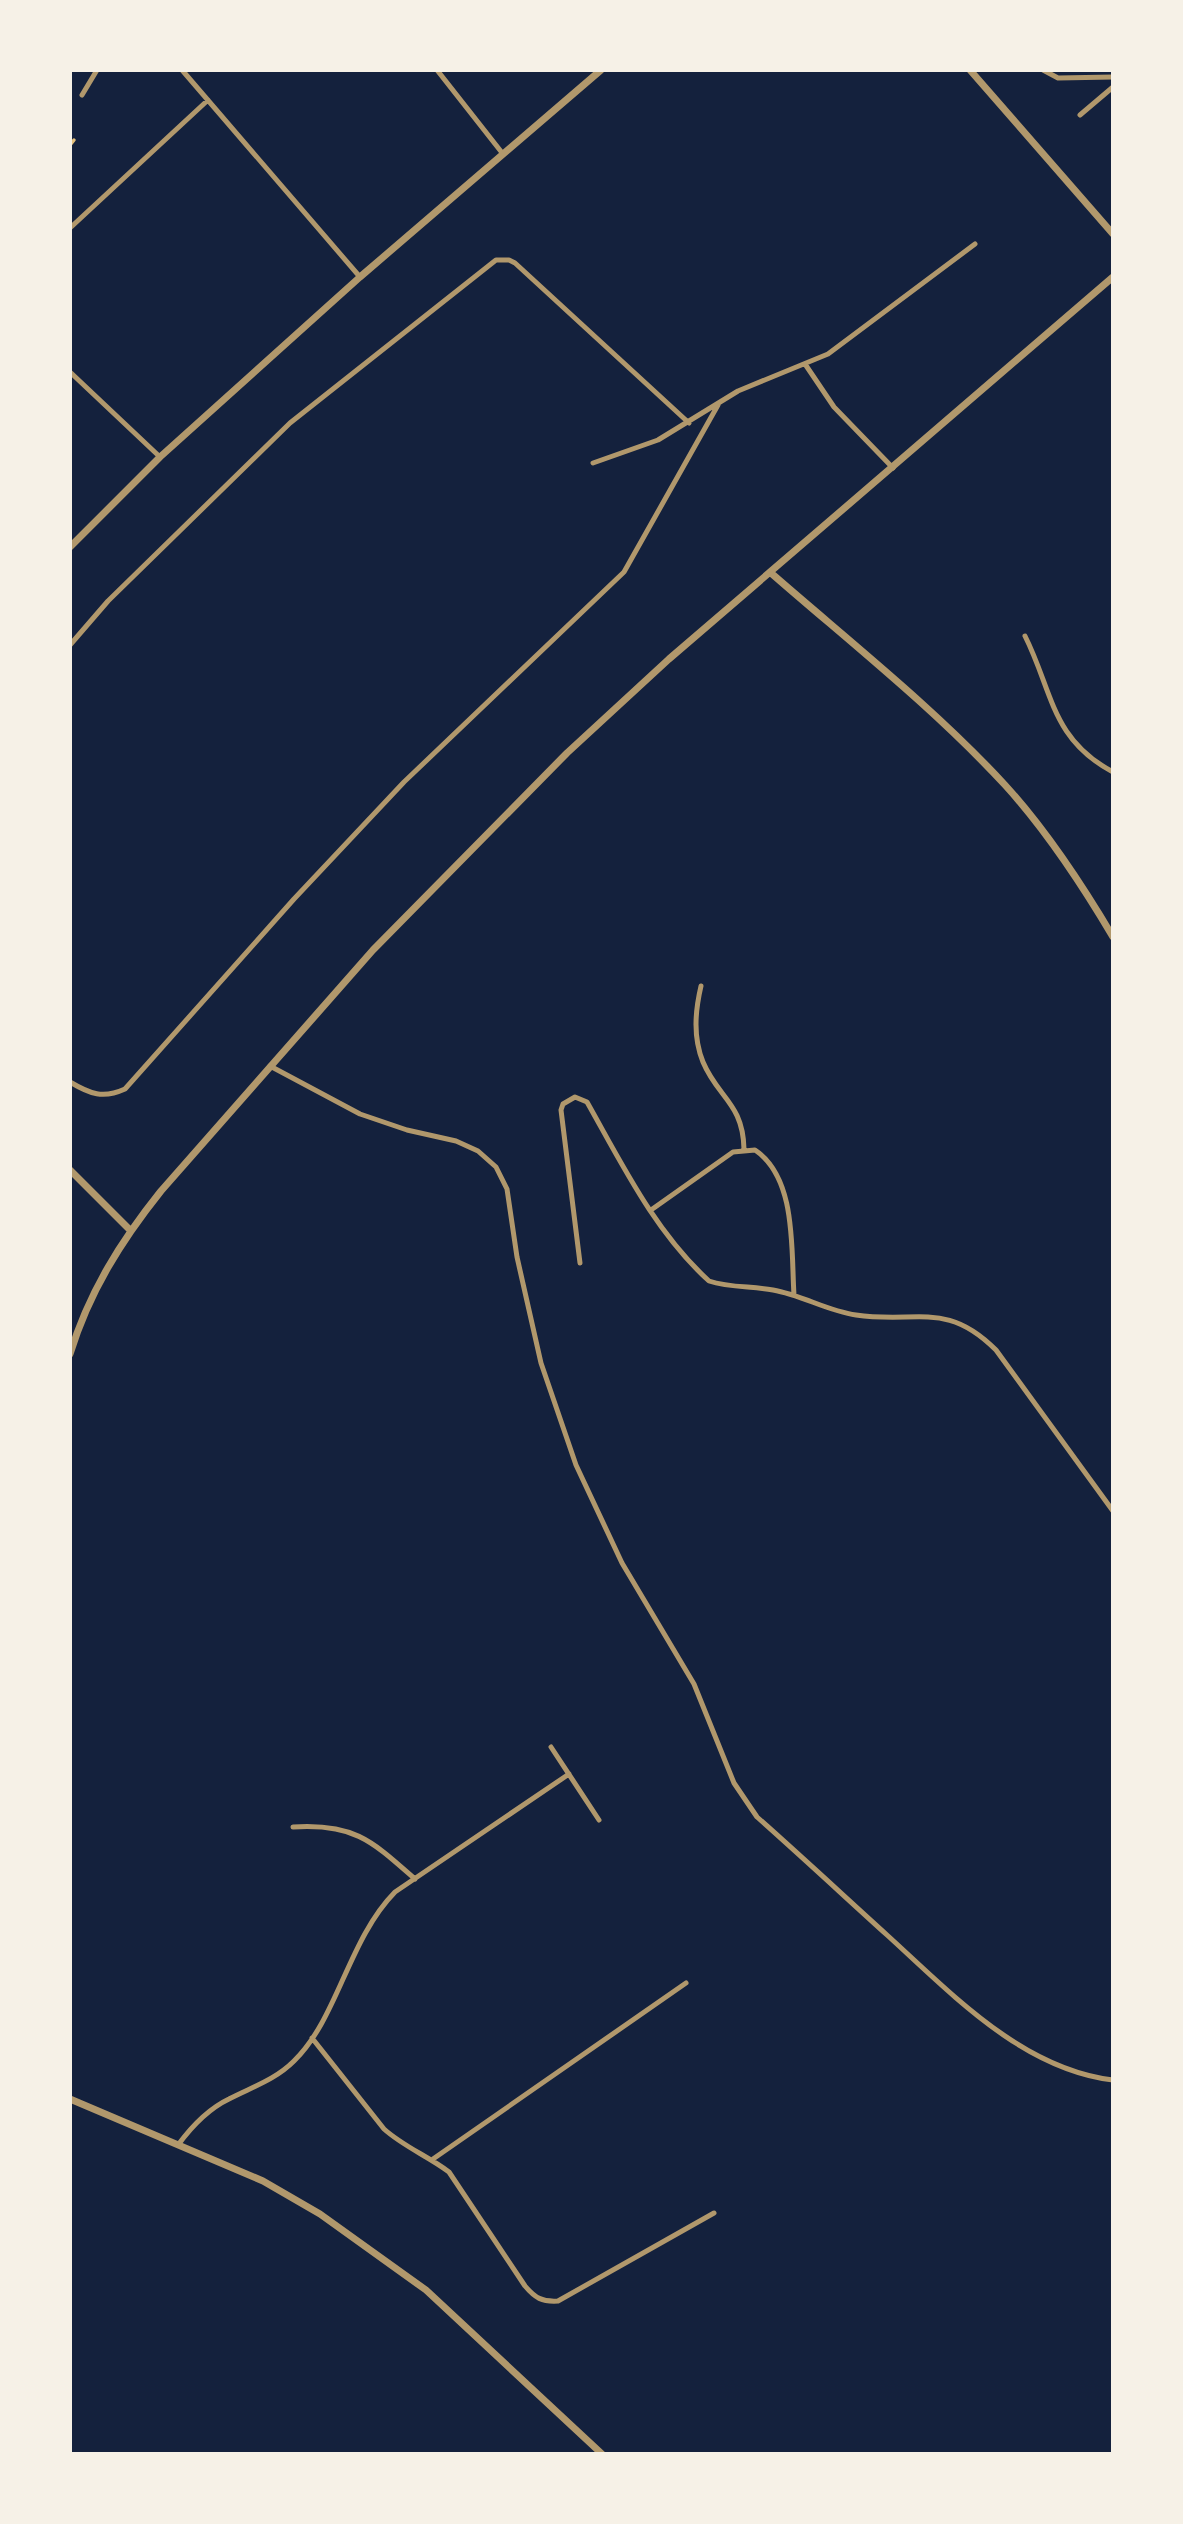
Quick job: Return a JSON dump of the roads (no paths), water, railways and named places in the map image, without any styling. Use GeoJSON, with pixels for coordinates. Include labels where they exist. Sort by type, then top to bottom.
{"type":"FeatureCollection","features":[{"type":"Feature","properties":{"kind":"street"},"geometry":{"type":"LineString","coordinates":[[70,547],[160,457],[360,277],[601,70]]}},
{"type":"Feature","properties":{"kind":"street"},"geometry":{"type":"LineString","coordinates":[[970,70],[1113,234]]}},
{"type":"Feature","properties":{"kind":"street"},"geometry":{"type":"LineString","coordinates":[[70,1354],[101,1276],[130,1230],[196,1148],[373,950],[518,801],[659,669],[1113,277]]}},
{"type":"Feature","properties":{"kind":"street"},"geometry":{"type":"LineString","coordinates":[[771,573],[946,726],[1005,785],[1059,850],[1113,937]]}},
{"type":"Feature","properties":{"kind":"street"},"geometry":{"type":"LineString","coordinates":[[70,1170],[130,1230]]}},
{"type":"Feature","properties":{"kind":"street"},"geometry":{"type":"LineString","coordinates":[[70,2099],[263,2181],[374,2250],[426,2290],[602,2454]]}},
{"type":"Feature","properties":{"kind":"lane"},"geometry":{"type":"LineString","coordinates":[[82,95],[97,70]]}},
{"type":"Feature","properties":{"kind":"lane"},"geometry":{"type":"LineString","coordinates":[[182,70],[360,277]]}},
{"type":"Feature","properties":{"kind":"lane"},"geometry":{"type":"LineString","coordinates":[[437,70],[503,154]]}},
{"type":"Feature","properties":{"kind":"lane"},"geometry":{"type":"LineString","coordinates":[[1042,70],[1058,78],[1113,77]]}},
{"type":"Feature","properties":{"kind":"lane"},"geometry":{"type":"LineString","coordinates":[[1080,115],[1113,87]]}},
{"type":"Feature","properties":{"kind":"lane"},"geometry":{"type":"LineString","coordinates":[[70,229],[208,100]]}},
{"type":"Feature","properties":{"kind":"lane"},"geometry":{"type":"LineString","coordinates":[[593,463],[658,440],[738,391],[805,364],[850,340],[975,244]]}},
{"type":"Feature","properties":{"kind":"lane"},"geometry":{"type":"LineString","coordinates":[[70,645],[108,601],[290,423],[496,260],[515,263],[689,423]]}},
{"type":"Feature","properties":{"kind":"lane"},"geometry":{"type":"LineString","coordinates":[[805,364],[834,407],[893,468]]}},
{"type":"Feature","properties":{"kind":"lane"},"geometry":{"type":"LineString","coordinates":[[70,372],[160,457]]}},
{"type":"Feature","properties":{"kind":"lane"},"geometry":{"type":"LineString","coordinates":[[70,1082],[98,1096],[112,1095],[125,1089],[285,908],[404,782],[598,600],[624,572],[719,405]]}},
{"type":"Feature","properties":{"kind":"lane"},"geometry":{"type":"LineString","coordinates":[[1025,636],[1036,658],[1052,709],[1065,730],[1083,751],[1113,772]]}},
{"type":"Feature","properties":{"kind":"lane"},"geometry":{"type":"LineString","coordinates":[[701,986],[695,1012],[699,1050],[716,1084],[740,1118],[744,1149]]}},
{"type":"Feature","properties":{"kind":"lane"},"geometry":{"type":"LineString","coordinates":[[270,1066],[360,1114],[407,1130],[456,1141],[478,1151],[496,1167],[507,1189],[517,1257],[541,1363],[576,1465],[622,1563],[694,1684],[734,1783],[757,1817],[969,2009],[1020,2045],[1053,2062],[1090,2077],[1113,2080]]}},
{"type":"Feature","properties":{"kind":"lane"},"geometry":{"type":"LineString","coordinates":[[580,1263],[561,1110],[568,1099],[582,1098],[587,1102],[615,1158],[651,1210],[709,1281],[724,1286],[771,1289],[854,1315],[952,1319],[977,1331],[996,1350],[1113,1511]]}},
{"type":"Feature","properties":{"kind":"lane"},"geometry":{"type":"LineString","coordinates":[[651,1210],[724,1158],[744,1149],[755,1150],[764,1156],[780,1183],[789,1222],[794,1295]]}},
{"type":"Feature","properties":{"kind":"lane"},"geometry":{"type":"LineString","coordinates":[[551,1748],[599,1820]]}},
{"type":"Feature","properties":{"kind":"lane"},"geometry":{"type":"LineString","coordinates":[[178,2145],[209,2112],[274,2078],[295,2060],[312,2038],[379,1908],[395,1892],[569,1774]]}},
{"type":"Feature","properties":{"kind":"lane"},"geometry":{"type":"LineString","coordinates":[[293,1827],[325,1825],[355,1833],[382,1850],[415,1880]]}},
{"type":"Feature","properties":{"kind":"lane"},"geometry":{"type":"LineString","coordinates":[[433,2160],[686,1983]]}},
{"type":"Feature","properties":{"kind":"lane"},"geometry":{"type":"LineString","coordinates":[[312,2038],[384,2130],[398,2142],[433,2160],[463,2188],[533,2296],[545,2302],[558,2301],[714,2213]]}}]}
